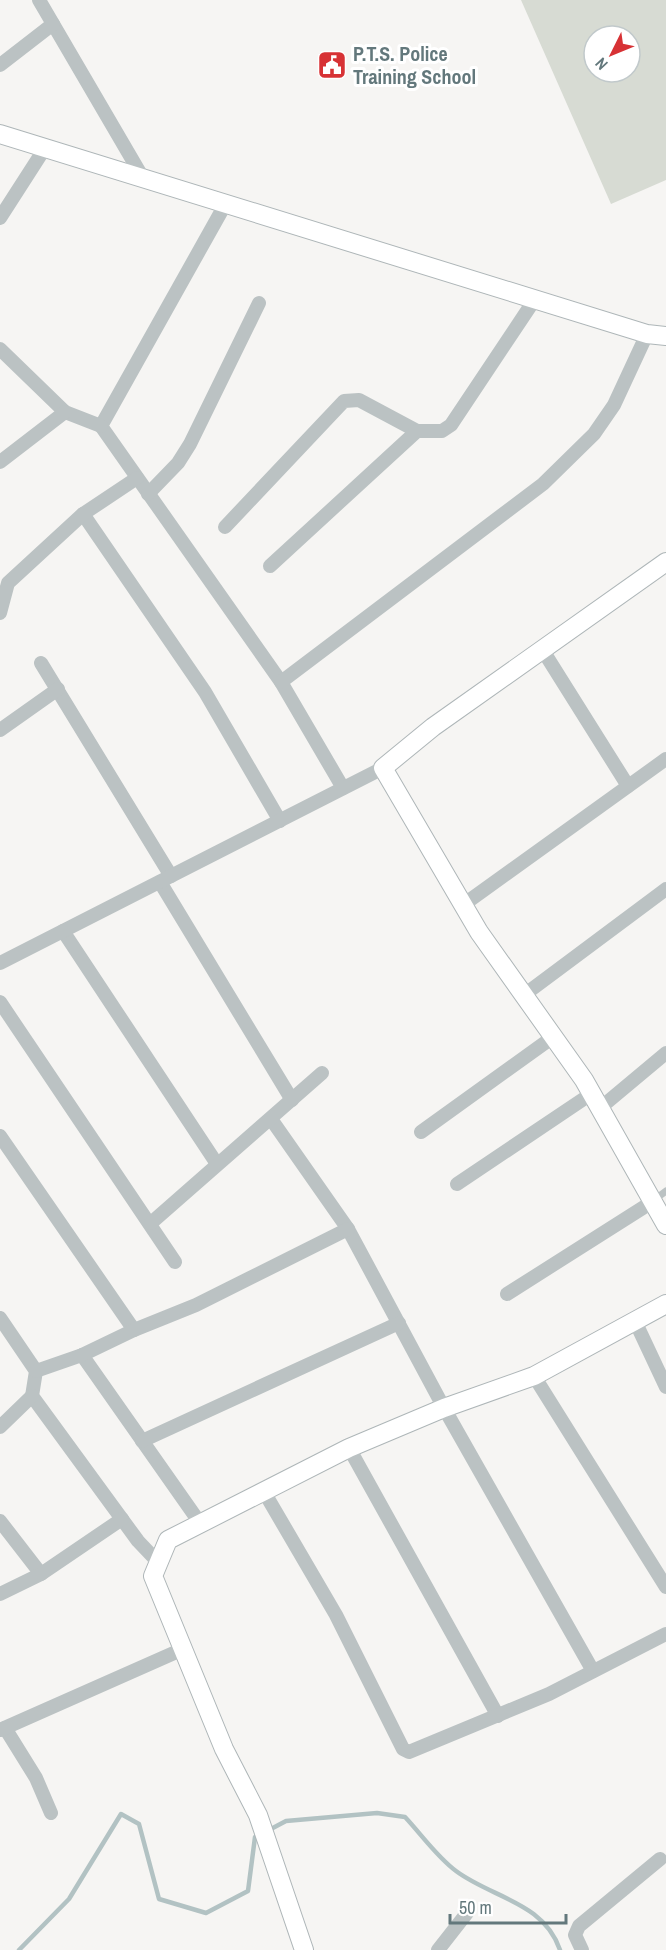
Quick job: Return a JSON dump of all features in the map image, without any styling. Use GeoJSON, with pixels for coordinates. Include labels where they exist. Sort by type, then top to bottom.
{"type":"FeatureCollection","features":[{"type":"Feature","properties":{"kind":"street"},"geometry":{"type":"LineString","coordinates":[[39,0],[143,178]]}},
{"type":"Feature","properties":{"kind":"street"},"geometry":{"type":"LineString","coordinates":[[0,65],[53,24]]}},
{"type":"Feature","properties":{"kind":"street"},"geometry":{"type":"LineString","coordinates":[[0,134],[647,334],[666,336]]}},
{"type":"Feature","properties":{"kind":"street"},"geometry":{"type":"LineString","coordinates":[[0,218],[45,148]]}},
{"type":"Feature","properties":{"kind":"street"},"geometry":{"type":"LineString","coordinates":[[102,426],[226,203]]}},
{"type":"Feature","properties":{"kind":"street"},"geometry":{"type":"LineString","coordinates":[[225,527],[344,401],[359,400],[417,431],[442,431],[451,425],[535,298]]}},
{"type":"Feature","properties":{"kind":"street"},"geometry":{"type":"LineString","coordinates":[[148,494],[178,462],[190,444],[259,303]]}},
{"type":"Feature","properties":{"kind":"street"},"geometry":{"type":"LineString","coordinates":[[280,682],[543,484],[594,434],[614,405],[647,334]]}},
{"type":"Feature","properties":{"kind":"street"},"geometry":{"type":"LineString","coordinates":[[0,349],[65,412],[102,426],[280,682],[343,788]]}},
{"type":"Feature","properties":{"kind":"street"},"geometry":{"type":"LineString","coordinates":[[0,462],[65,412]]}},
{"type":"Feature","properties":{"kind":"street"},"geometry":{"type":"LineString","coordinates":[[270,566],[417,431]]}},
{"type":"Feature","properties":{"kind":"street"},"geometry":{"type":"LineString","coordinates":[[0,613],[4,577],[82,514],[136,478]]}},
{"type":"Feature","properties":{"kind":"street"},"geometry":{"type":"LineString","coordinates":[[82,514],[205,692],[280,820]]}},
{"type":"Feature","properties":{"kind":"street"},"geometry":{"type":"LineString","coordinates":[[0,963],[383,768],[433,727],[666,562]]}},
{"type":"Feature","properties":{"kind":"street"},"geometry":{"type":"LineString","coordinates":[[542,649],[628,786]]}},
{"type":"Feature","properties":{"kind":"street"},"geometry":{"type":"LineString","coordinates":[[41,663],[292,1100]]}},
{"type":"Feature","properties":{"kind":"street"},"geometry":{"type":"LineString","coordinates":[[0,730],[58,689]]}},
{"type":"Feature","properties":{"kind":"street"},"geometry":{"type":"LineString","coordinates":[[463,905],[666,759]]}},
{"type":"Feature","properties":{"kind":"street"},"geometry":{"type":"LineString","coordinates":[[383,768],[463,905],[659,1196],[666,1225]]}},
{"type":"Feature","properties":{"kind":"street"},"geometry":{"type":"LineString","coordinates":[[524,995],[666,889]]}},
{"type":"Feature","properties":{"kind":"street"},"geometry":{"type":"LineString","coordinates":[[63,931],[217,1164]]}},
{"type":"Feature","properties":{"kind":"street"},"geometry":{"type":"LineString","coordinates":[[0,1002],[151,1223],[175,1262]]}},
{"type":"Feature","properties":{"kind":"street"},"geometry":{"type":"LineString","coordinates":[[421,1132],[553,1037]]}},
{"type":"Feature","properties":{"kind":"street"},"geometry":{"type":"LineString","coordinates":[[457,1184],[595,1102],[666,1053]]}},
{"type":"Feature","properties":{"kind":"street"},"geometry":{"type":"LineString","coordinates":[[151,1223],[322,1073]]}},
{"type":"Feature","properties":{"kind":"street"},"geometry":{"type":"LineString","coordinates":[[271,1119],[348,1229],[444,1408],[593,1671]]}},
{"type":"Feature","properties":{"kind":"street"},"geometry":{"type":"LineString","coordinates":[[0,1136],[134,1330]]}},
{"type":"Feature","properties":{"kind":"street"},"geometry":{"type":"LineString","coordinates":[[507,1294],[659,1196]]}},
{"type":"Feature","properties":{"kind":"street"},"geometry":{"type":"LineString","coordinates":[[36,1371],[82,1355],[134,1330],[196,1305],[348,1229]]}},
{"type":"Feature","properties":{"kind":"street"},"geometry":{"type":"LineString","coordinates":[[304,1950],[258,1815],[224,1749],[153,1576],[157,1560],[168,1540],[349,1448],[444,1408],[534,1376],[666,1304]]}},
{"type":"Feature","properties":{"kind":"street"},"geometry":{"type":"LineString","coordinates":[[0,1318],[36,1371],[32,1396],[0,1427]]}},
{"type":"Feature","properties":{"kind":"street"},"geometry":{"type":"LineString","coordinates":[[635,1322],[666,1387]]}},
{"type":"Feature","properties":{"kind":"street"},"geometry":{"type":"LineString","coordinates":[[142,1441],[399,1323]]}},
{"type":"Feature","properties":{"kind":"street"},"geometry":{"type":"LineString","coordinates":[[82,1355],[200,1523]]}},
{"type":"Feature","properties":{"kind":"street"},"geometry":{"type":"LineString","coordinates":[[534,1376],[666,1587]]}},
{"type":"Feature","properties":{"kind":"street"},"geometry":{"type":"LineString","coordinates":[[32,1396],[138,1541],[157,1560]]}},
{"type":"Feature","properties":{"kind":"street"},"geometry":{"type":"LineString","coordinates":[[349,1448],[498,1716]]}},
{"type":"Feature","properties":{"kind":"street"},"geometry":{"type":"LineString","coordinates":[[263,1490],[336,1615],[403,1749],[409,1752],[498,1716],[666,1634]]}},
{"type":"Feature","properties":{"kind":"street"},"geometry":{"type":"LineString","coordinates":[[0,1594],[41,1574],[122,1519]]}},
{"type":"Feature","properties":{"kind":"street"},"geometry":{"type":"LineString","coordinates":[[0,1521],[41,1574]]}},
{"type":"Feature","properties":{"kind":"street"},"geometry":{"type":"LineString","coordinates":[[51,1813],[36,1778],[3,1729],[183,1649]]}},
{"type":"Feature","properties":{"kind":"street"},"geometry":{"type":"LineString","coordinates":[[582,1950],[575,1935],[579,1926],[660,1859]]}},
{"type":"Feature","properties":{"kind":"street"},"geometry":{"type":"LineString","coordinates":[[438,1950],[467,1913]]}},
{"type":"Feature","properties":{"kind":"shaded area"},"geometry":{"type":"Polygon","coordinates":[[[521,0],[666,0],[666,180],[611,204],[521,0]]]}},
{"type":"Feature","properties":{"kind":"waterway"},"geometry":{"type":"LineString","coordinates":[[269,1830],[286,1821],[377,1813],[405,1817],[456,1871],[530,1911],[542,1921],[560,1950]]}},
{"type":"Feature","properties":{"kind":"waterway"},"geometry":{"type":"LineString","coordinates":[[19,1950],[69,1899],[121,1814],[139,1824],[159,1899],[206,1913],[248,1891],[255,1837],[259,1835]]}},
{"type":"Feature","properties":{"kind":"place","name":"P.T.S. Police Training School"},"geometry":{"type":"Point","coordinates":[332,65]}}]}
